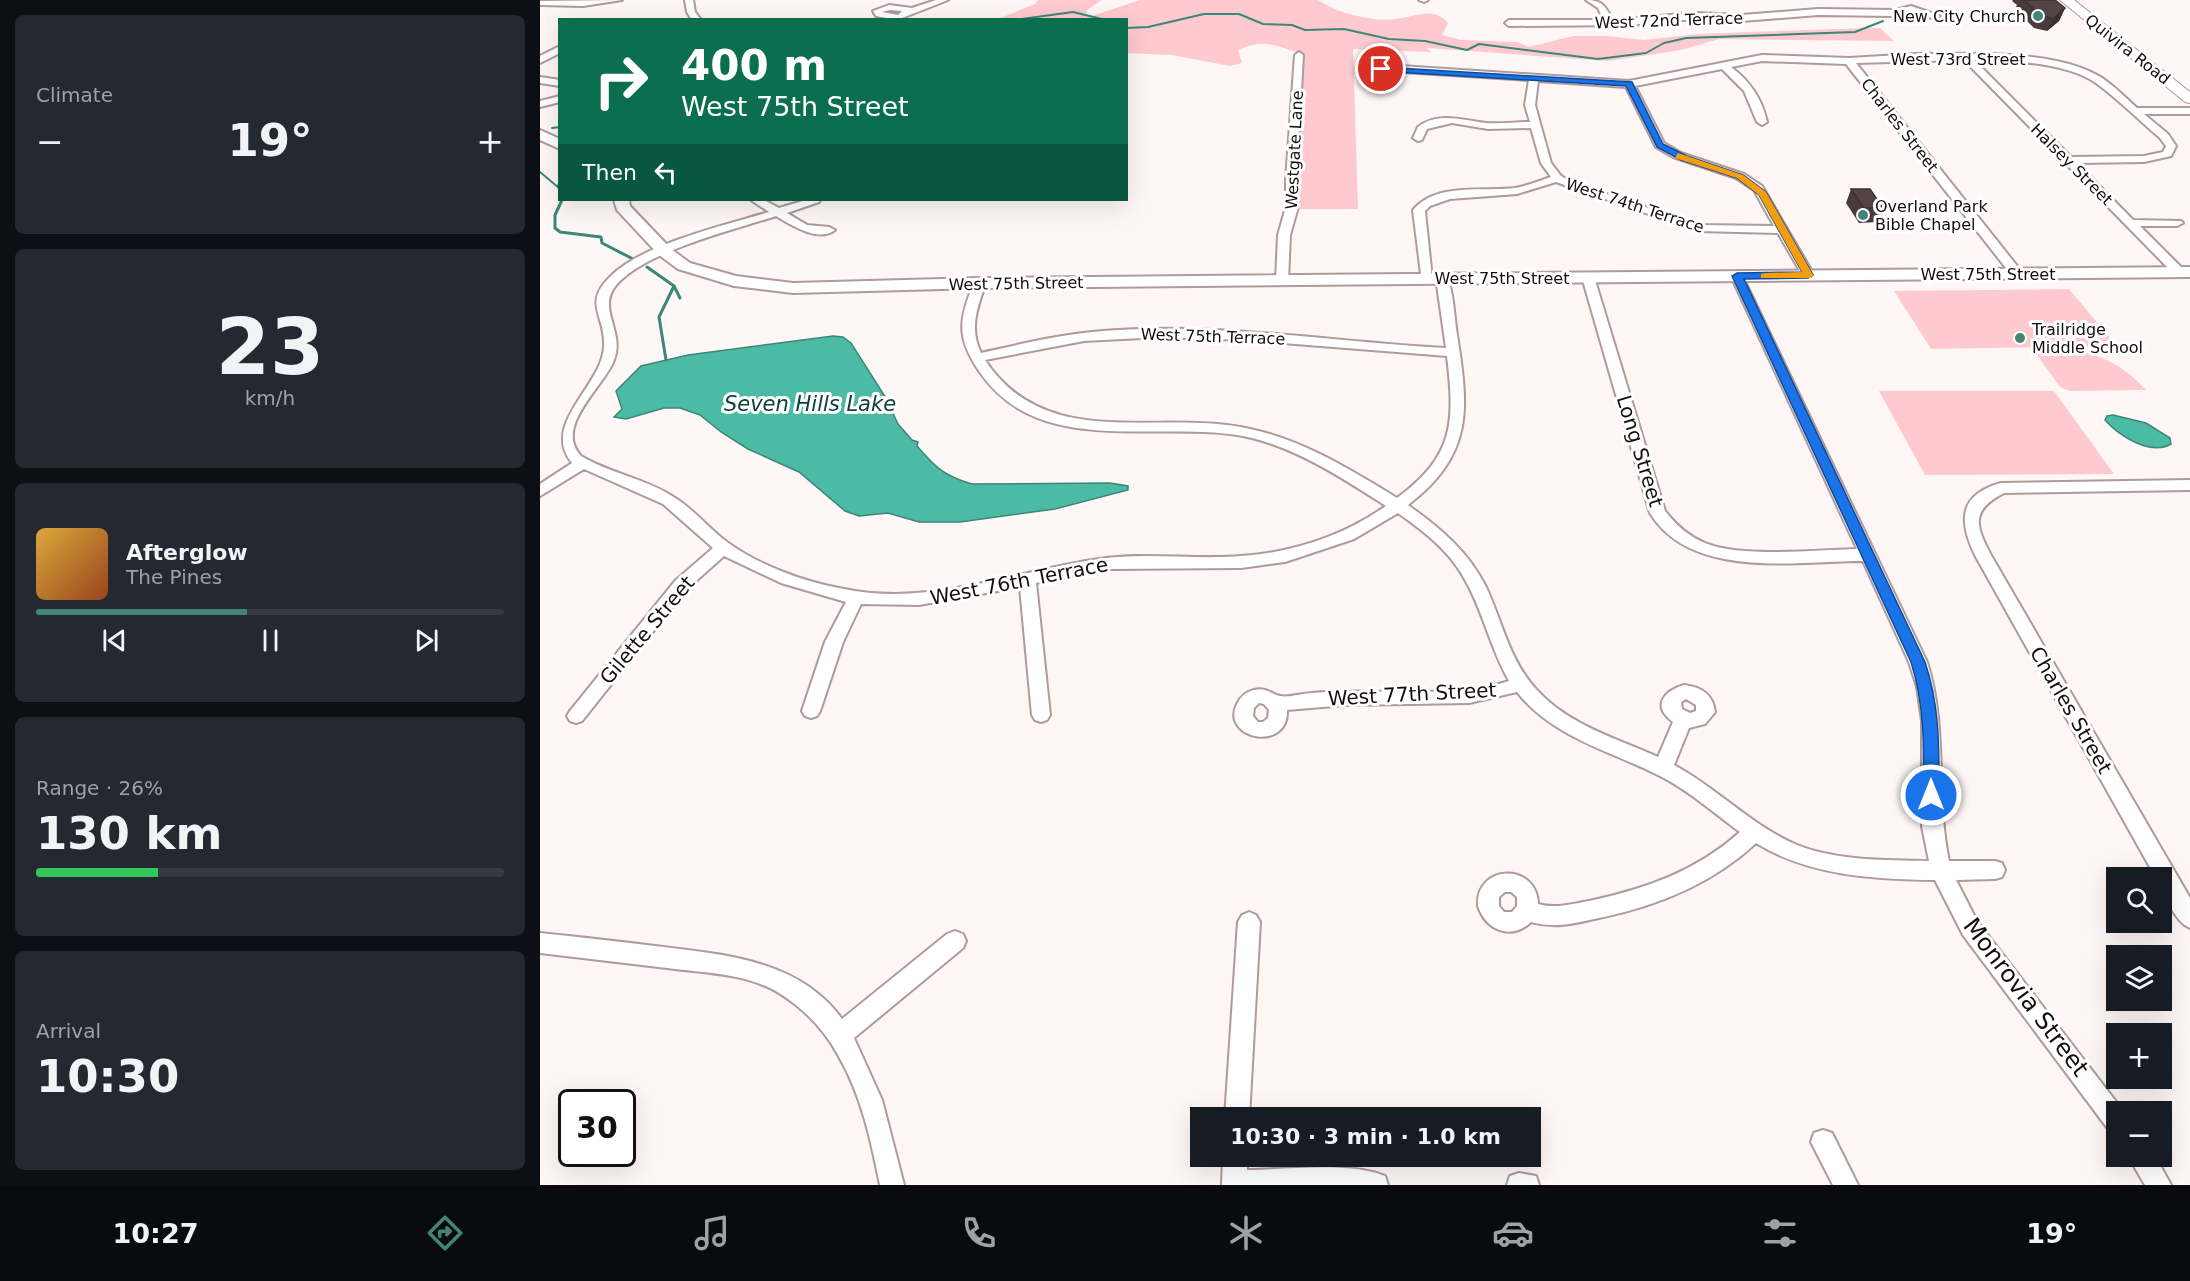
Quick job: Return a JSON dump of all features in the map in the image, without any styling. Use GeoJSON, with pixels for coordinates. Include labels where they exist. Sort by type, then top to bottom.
{"type":"FeatureCollection","features":[{"type":"Feature","properties":{"kind":"main road","name":"Quivira Road"},"geometry":{"type":"LineString","coordinates":[[2066,0],[2190,88]]}},
{"type":"Feature","properties":{"kind":"main road","name":"Quivira Road"},"geometry":{"type":"LineString","coordinates":[[2077,0],[2190,99]]}},
{"type":"Feature","properties":{"kind":"main road"},"geometry":{"type":"LineString","coordinates":[[540,135],[558,144]]}},
{"type":"Feature","properties":{"kind":"main road","name":"West 75th Street"},"geometry":{"type":"LineString","coordinates":[[621,201],[622,207],[694,270],[734,281],[793,288],[1434,278],[2186,272]]}},
{"type":"Feature","properties":{"kind":"street"},"geometry":{"type":"LineString","coordinates":[[540,3],[618,0]]}},
{"type":"Feature","properties":{"kind":"street"},"geometry":{"type":"LineString","coordinates":[[689,0],[691,12],[696,18]]}},
{"type":"Feature","properties":{"kind":"street"},"geometry":{"type":"LineString","coordinates":[[911,10],[889,7],[877,11],[879,14],[895,18],[911,10],[944,0]]}},
{"type":"Feature","properties":{"kind":"street"},"geometry":{"type":"LineString","coordinates":[[1590,0],[1601,6],[1610,22]]}},
{"type":"Feature","properties":{"kind":"street"},"geometry":{"type":"LineString","coordinates":[[1809,0],[1818,12]]}},
{"type":"Feature","properties":{"kind":"street","name":"West 72nd Terrace"},"geometry":{"type":"LineString","coordinates":[[1509,23],[1610,22],[1694,16],[1742,18],[1818,12],[1895,13],[1911,4],[1936,15]]}},
{"type":"Feature","properties":{"kind":"street"},"geometry":{"type":"LineString","coordinates":[[540,60],[558,50]]}},
{"type":"Feature","properties":{"kind":"street","name":"Westgate Lane"},"geometry":{"type":"LineString","coordinates":[[1282,280],[1284,235],[1292,207],[1291,180],[1299,55]]}},
{"type":"Feature","properties":{"kind":"street","name":"West 73rd Street"},"geometry":{"type":"LineString","coordinates":[[1370,67],[1629,84],[1762,58],[1849,61],[1965,56],[2014,57],[2038,60],[2078,71],[2098,80],[2169,140],[2171,146],[2167,153],[2144,159],[2068,160]]}},
{"type":"Feature","properties":{"kind":"street","name":"Halsey Street"},"geometry":{"type":"LineString","coordinates":[[1965,56],[2131,223],[2186,272]]}},
{"type":"Feature","properties":{"kind":"street","name":"Charles Street"},"geometry":{"type":"LineString","coordinates":[[1849,61],[2017,273]]}},
{"type":"Feature","properties":{"kind":"street"},"geometry":{"type":"LineString","coordinates":[[1723,65],[1740,76],[1760,109],[1762,122]]}},
{"type":"Feature","properties":{"kind":"street"},"geometry":{"type":"LineString","coordinates":[[1534,79],[1530,105],[1546,162],[1557,178]]}},
{"type":"Feature","properties":{"kind":"street"},"geometry":{"type":"LineString","coordinates":[[540,80],[558,83]]}},
{"type":"Feature","properties":{"kind":"street"},"geometry":{"type":"LineString","coordinates":[[1629,84],[1660,145],[1677,155],[1750,182],[1763,194],[1808,275]]}},
{"type":"Feature","properties":{"kind":"street"},"geometry":{"type":"LineString","coordinates":[[540,104],[558,100]]}},
{"type":"Feature","properties":{"kind":"street"},"geometry":{"type":"LineString","coordinates":[[540,109],[558,100]]}},
{"type":"Feature","properties":{"kind":"street"},"geometry":{"type":"LineString","coordinates":[[2136,111],[2190,111]]}},
{"type":"Feature","properties":{"kind":"street"},"geometry":{"type":"LineString","coordinates":[[1418,138],[1423,127],[1440,121],[1488,126],[1535,125]]}},
{"type":"Feature","properties":{"kind":"street","name":"West 74th Terrace"},"geometry":{"type":"LineString","coordinates":[[1434,278],[1419,210],[1423,204],[1437,198],[1517,190],[1557,178],[1570,185],[1698,228],[1783,230]]}},
{"type":"Feature","properties":{"kind":"street"},"geometry":{"type":"LineString","coordinates":[[759,201],[804,228],[829,230]]}},
{"type":"Feature","properties":{"kind":"street"},"geometry":{"type":"LineString","coordinates":[[540,490],[583,463],[571,453],[565,438],[568,421],[609,358],[612,337],[600,303],[602,295],[615,279],[628,270],[670,250],[812,201]]}},
{"type":"Feature","properties":{"kind":"street"},"geometry":{"type":"LineString","coordinates":[[2131,223],[2177,222]]}},
{"type":"Feature","properties":{"kind":"street","name":"Monrovia Street"},"geometry":{"type":"LineString","coordinates":[[1737,276],[1906,634],[1926,687],[1931,721],[1932,826],[1941,870],[1970,928],[2106,1108]]}},
{"type":"Feature","properties":{"kind":"street","name":"Long Street"},"geometry":{"type":"LineString","coordinates":[[1588,277],[1658,513],[1666,524],[1680,537],[1696,546],[1733,556],[1868,555]]}},
{"type":"Feature","properties":{"kind":"street","name":"West 76th Terrace"},"geometry":{"type":"LineString","coordinates":[[583,463],[644,487],[668,501],[691,517],[723,548],[771,571],[823,590],[856,598],[897,600],[944,598],[1070,570],[1124,561],[1241,562],[1294,554],[1350,536],[1396,507],[1438,469],[1455,439],[1458,405],[1451,352],[1434,278]]}},
{"type":"Feature","properties":{"kind":"street"},"geometry":{"type":"LineString","coordinates":[[980,284],[967,320],[969,344],[976,358],[1009,398],[1036,413],[1088,426],[1197,426],[1262,436],[1297,449],[1396,507],[1443,540],[1470,572],[1513,674],[1520,684]]}},
{"type":"Feature","properties":{"kind":"street","name":"West 75th Terrace"},"geometry":{"type":"LineString","coordinates":[[976,358],[1086,337],[1167,332],[1258,336],[1386,349],[1451,352]]}},
{"type":"Feature","properties":{"kind":"street","name":"Charles Street"},"geometry":{"type":"LineString","coordinates":[[2190,485],[2011,486],[2001,488],[1979,500],[1970,516],[1970,527],[1976,542],[2190,918]]}},
{"type":"Feature","properties":{"kind":"street","name":"Gilette Street"},"geometry":{"type":"LineString","coordinates":[[576,716],[681,585],[723,548]]}},
{"type":"Feature","properties":{"kind":"street"},"geometry":{"type":"LineString","coordinates":[[1028,581],[1041,715]]}},
{"type":"Feature","properties":{"kind":"street"},"geometry":{"type":"LineString","coordinates":[[811,711],[834,642],[856,598]]}},
{"type":"Feature","properties":{"kind":"street","name":"West 77th Street"},"geometry":{"type":"LineString","coordinates":[[1277,704],[1330,698],[1475,696],[1520,684],[1541,706],[1571,728],[1664,769],[1712,797],[1755,831],[1791,852],[1816,861],[1941,870]]}},
{"type":"Feature","properties":{"kind":"street"},"geometry":{"type":"LineString","coordinates":[[1664,769],[1683,719]]}},
{"type":"Feature","properties":{"kind":"street"},"geometry":{"type":"LineString","coordinates":[[1528,911],[1553,917],[1620,904],[1677,886],[1723,860],[1755,831]]}},
{"type":"Feature","properties":{"kind":"street"},"geometry":{"type":"LineString","coordinates":[[1941,870],[1995,870]]}},
{"type":"Feature","properties":{"kind":"street"},"geometry":{"type":"LineString","coordinates":[[1238,1107],[1249,922]]}},
{"type":"Feature","properties":{"kind":"street"},"geometry":{"type":"LineString","coordinates":[[839,1036],[955,940]]}},
{"type":"Feature","properties":{"kind":"street"},"geometry":{"type":"LineString","coordinates":[[540,943],[750,970],[786,985],[810,1002],[839,1036],[869,1094],[883,1137],[892,1185]]}},
{"type":"Feature","properties":{"kind":"street"},"geometry":{"type":"LineString","coordinates":[[1822,1142],[1846,1185]]}},
{"type":"Feature","properties":{"kind":"street"},"geometry":{"type":"LineString","coordinates":[[1235,1167],[1234,1184],[1335,1180],[1376,1185]]}},
{"type":"Feature","properties":{"kind":"street"},"geometry":{"type":"LineString","coordinates":[[2147,1167],[2159,1185]]}},
{"type":"Feature","properties":{"kind":"street"},"geometry":{"type":"LineString","coordinates":[[1519,1185],[1527,1185]]}},
{"type":"Feature","properties":{"kind":"shaded area"},"geometry":{"type":"Polygon","coordinates":[[[1038,0],[1102,0],[1087,10],[1085,16],[1089,17],[1140,0],[1318,0],[1345,13],[1366,18],[1386,20],[1423,14],[1436,15],[1448,23],[1442,35],[1461,40],[1517,42],[1529,47],[1573,36],[1607,36],[1644,40],[1697,34],[1866,28],[1880,28],[1894,41],[1719,39],[1681,50],[1608,61],[1427,48],[1431,52],[1353,49],[1358,209],[1298,209],[1296,170],[1303,54],[1271,44],[1256,44],[1238,50],[1242,63],[1230,66],[1172,55],[1128,53],[1128,18],[1001,18],[1035,4],[1038,0]]]}},
{"type":"Feature","properties":{"kind":"shaded area"},"geometry":{"type":"Polygon","coordinates":[[[2069,289],[2117,346],[1931,349],[1894,291],[2069,289]]]}},
{"type":"Feature","properties":{"kind":"shaded area"},"geometry":{"type":"Polygon","coordinates":[[[2064,348],[2088,353],[2119,366],[2146,390],[2070,391],[2060,387],[2033,349],[2064,348]]]}},
{"type":"Feature","properties":{"kind":"shaded area"},"geometry":{"type":"Polygon","coordinates":[[[1879,391],[2054,391],[2114,474],[1925,475],[1879,391]]]}},
{"type":"Feature","properties":{"kind":"water","name":"Seven Hills Lake"},"geometry":{"type":"Polygon","coordinates":[[[833,336],[843,337],[851,343],[886,398],[898,424],[912,440],[918,442],[917,446],[929,460],[947,474],[972,484],[1110,483],[1128,486],[1128,490],[1055,509],[960,522],[919,522],[888,513],[859,516],[845,511],[799,472],[748,449],[700,415],[680,408],[664,408],[626,419],[614,417],[622,409],[616,391],[641,366],[688,355],[833,336]]]}},
{"type":"Feature","properties":{"kind":"water"},"geometry":{"type":"Polygon","coordinates":[[[2113,415],[2146,423],[2170,438],[2171,444],[2154,448],[2127,438],[2105,420],[2107,416],[2113,415]]]}},
{"type":"Feature","properties":{"kind":"building"},"geometry":{"type":"Polygon","coordinates":[[[2024,0],[2055,0],[2065,8],[2053,19],[2040,15],[2024,0]]]}},
{"type":"Feature","properties":{"kind":"building"},"geometry":{"type":"Polygon","coordinates":[[[1851,189],[1870,189],[1883,208],[1864,208],[1851,189]]]}},
{"type":"Feature","properties":{"kind":"waterway"},"geometry":{"type":"LineString","coordinates":[[1030,18],[1073,12],[1098,18]]}},
{"type":"Feature","properties":{"kind":"waterway"},"geometry":{"type":"LineString","coordinates":[[1128,28],[1148,27],[1204,14],[1239,14],[1263,24],[1292,25],[1305,30],[1344,29],[1389,39],[1425,41],[1467,50],[1479,44],[1598,59],[1646,53],[1664,43],[1686,38],[1855,32],[1883,21]]}},
{"type":"Feature","properties":{"kind":"waterway"},"geometry":{"type":"LineString","coordinates":[[552,128],[558,127]]}},
{"type":"Feature","properties":{"kind":"waterway"},"geometry":{"type":"LineString","coordinates":[[540,172],[558,187]]}},
{"type":"Feature","properties":{"kind":"waterway"},"geometry":{"type":"LineString","coordinates":[[562,201],[555,215],[555,228],[560,232],[601,237],[602,243],[633,259]]}},
{"type":"Feature","properties":{"kind":"waterway"},"geometry":{"type":"LineString","coordinates":[[647,267],[674,286]]}},
{"type":"Feature","properties":{"kind":"waterway"},"geometry":{"type":"LineString","coordinates":[[666,360],[659,317],[674,286]]}},
{"type":"Feature","properties":{"kind":"waterway"},"geometry":{"type":"LineString","coordinates":[[674,286],[680,298]]}},
{"type":"Feature","properties":{"kind":"slow traffic"},"geometry":{"type":"LineString","coordinates":[[1678,156],[1740,176],[1763,194],[1808,275],[1765,276]]}},
{"type":"Feature","properties":{"kind":"place","name":"New City Church"},"geometry":{"type":"Point","coordinates":[2038,16]}},
{"type":"Feature","properties":{"kind":"place","name":"Overland Park Bible Chapel"},"geometry":{"type":"Point","coordinates":[1863,215]}},
{"type":"Feature","properties":{"kind":"place","name":"Trailridge Middle School"},"geometry":{"type":"Point","coordinates":[2020,338]}},
{"type":"Feature","properties":{"kind":"route"},"geometry":{"type":"LineString","coordinates":[[1381,69],[1629,84],[1655,139],[1666,150],[1740,176],[1763,194],[1808,275],[1737,276],[1918,662],[1926,687],[1931,721],[1931,795]]}}]}
